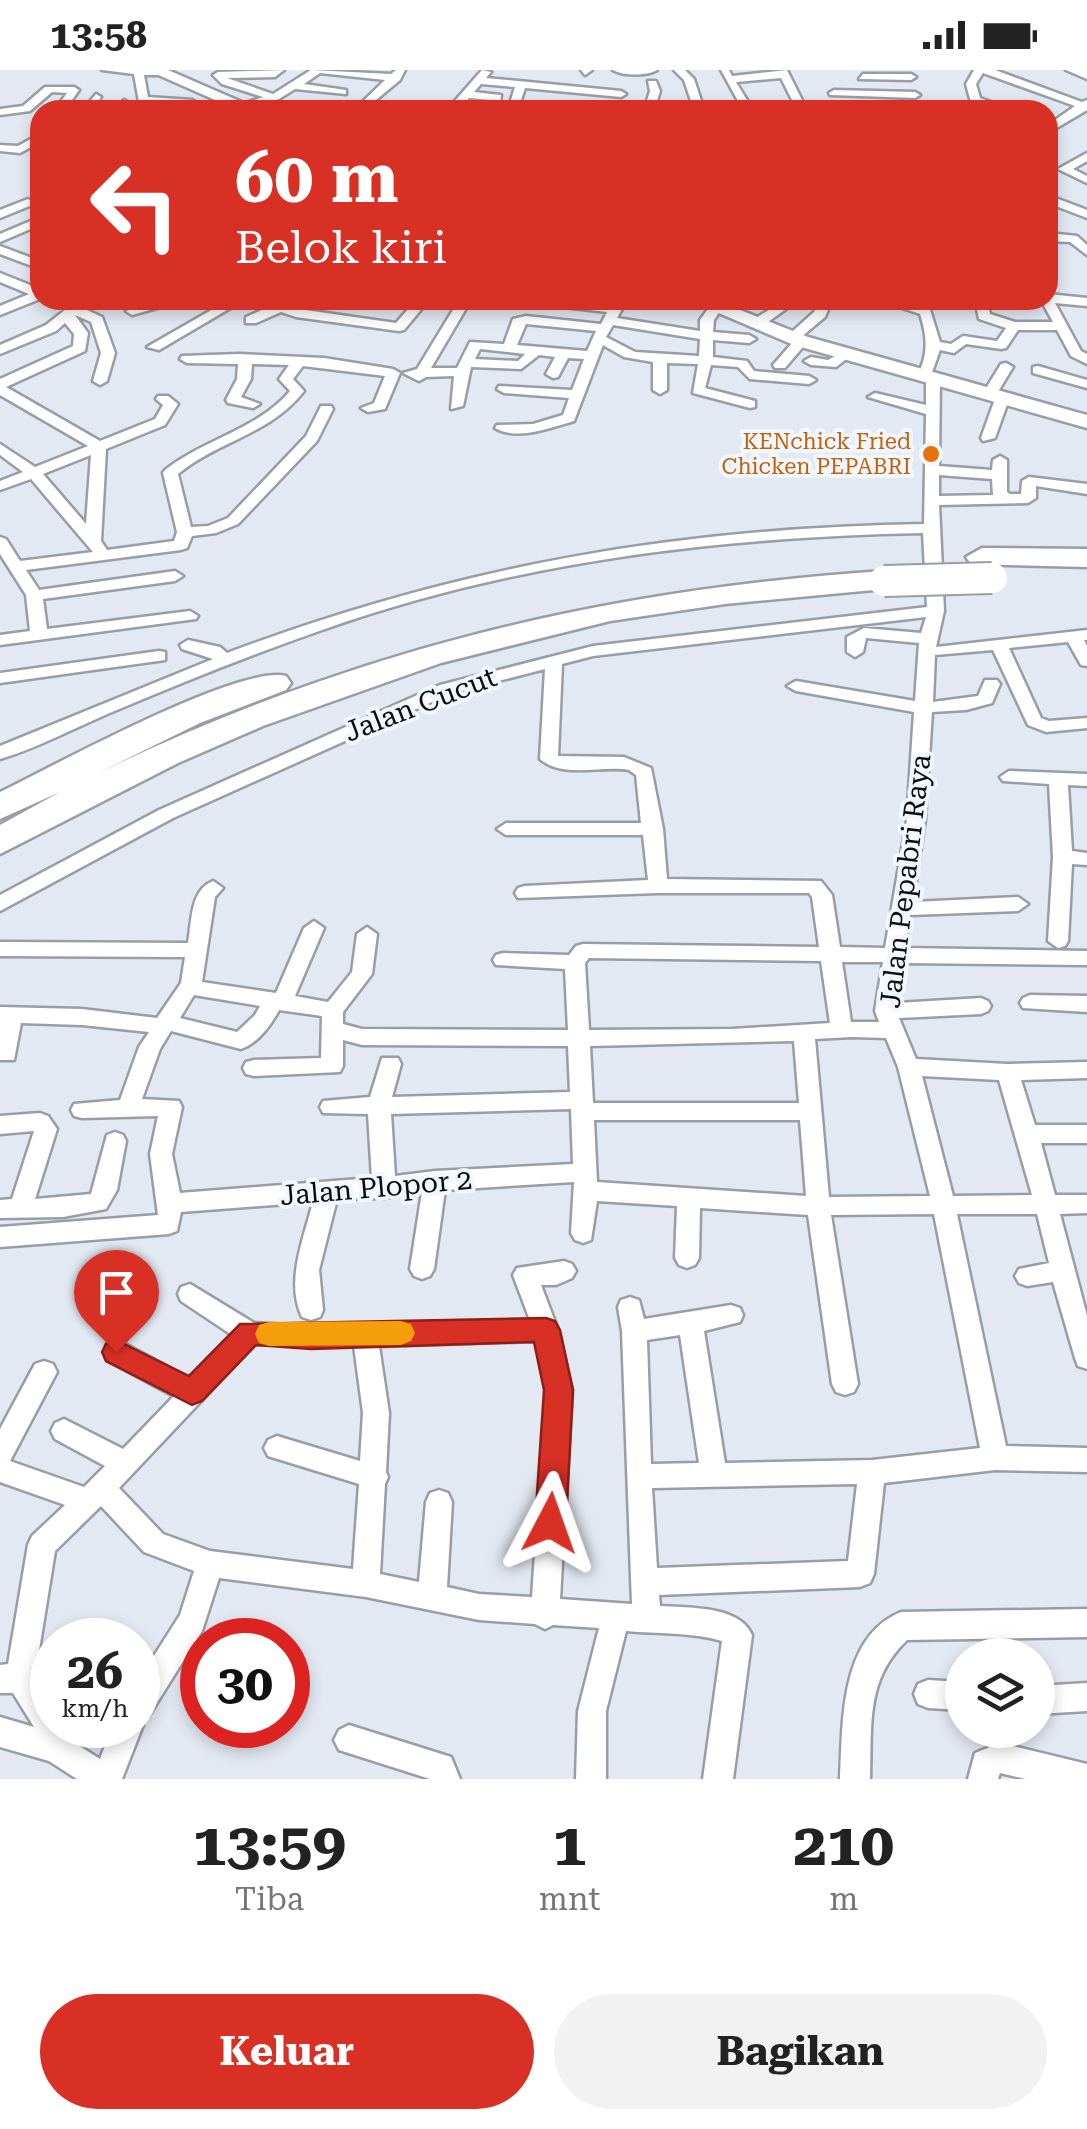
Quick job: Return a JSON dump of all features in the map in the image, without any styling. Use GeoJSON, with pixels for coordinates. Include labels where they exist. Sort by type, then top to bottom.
{"type":"FeatureCollection","features":[{"type":"Feature","properties":{"kind":"highway"},"geometry":{"type":"LineString","coordinates":[[0,807],[188,715],[442,628],[590,592],[1087,558]]}},
{"type":"Feature","properties":{"kind":"highway"},"geometry":{"type":"LineString","coordinates":[[0,841],[226,731],[340,685],[457,648],[604,613],[880,571],[1087,578]]}},
{"type":"Feature","properties":{"kind":"street"},"geometry":{"type":"LineString","coordinates":[[107,70],[151,72],[225,100]]}},
{"type":"Feature","properties":{"kind":"street"},"geometry":{"type":"LineString","coordinates":[[275,97],[218,78],[241,71],[279,70]]}},
{"type":"Feature","properties":{"kind":"street"},"geometry":{"type":"LineString","coordinates":[[266,100],[318,70],[399,74]]}},
{"type":"Feature","properties":{"kind":"street"},"geometry":{"type":"LineString","coordinates":[[463,100],[487,70]]}},
{"type":"Feature","properties":{"kind":"street"},"geometry":{"type":"LineString","coordinates":[[618,70],[652,76]]}},
{"type":"Feature","properties":{"kind":"street"},"geometry":{"type":"LineString","coordinates":[[679,70],[689,79],[696,100]]}},
{"type":"Feature","properties":{"kind":"street"},"geometry":{"type":"LineString","coordinates":[[974,100],[971,79],[982,70],[1086,106]]}},
{"type":"Feature","properties":{"kind":"street"},"geometry":{"type":"LineString","coordinates":[[1074,70],[1087,74]]}},
{"type":"Feature","properties":{"kind":"street"},"geometry":{"type":"LineString","coordinates":[[143,100],[151,72]]}},
{"type":"Feature","properties":{"kind":"street"},"geometry":{"type":"LineString","coordinates":[[742,100],[727,75],[783,73],[797,100]]}},
{"type":"Feature","properties":{"kind":"street"},"geometry":{"type":"LineString","coordinates":[[370,100],[399,74]]}},
{"type":"Feature","properties":{"kind":"street"},"geometry":{"type":"LineString","coordinates":[[863,77],[910,74],[917,100]]}},
{"type":"Feature","properties":{"kind":"street"},"geometry":{"type":"LineString","coordinates":[[480,81],[522,86],[554,83],[615,94],[608,100]]}},
{"type":"Feature","properties":{"kind":"street"},"geometry":{"type":"LineString","coordinates":[[291,86],[342,92]]}},
{"type":"Feature","properties":{"kind":"street"},"geometry":{"type":"LineString","coordinates":[[516,100],[522,86]]}},
{"type":"Feature","properties":{"kind":"street"},"geometry":{"type":"LineString","coordinates":[[36,100],[49,90],[74,90],[67,100]]}},
{"type":"Feature","properties":{"kind":"street"},"geometry":{"type":"LineString","coordinates":[[198,100],[208,92]]}},
{"type":"Feature","properties":{"kind":"street"},"geometry":{"type":"LineString","coordinates":[[469,94],[497,100]]}},
{"type":"Feature","properties":{"kind":"street"},"geometry":{"type":"LineString","coordinates":[[834,94],[916,95]]}},
{"type":"Feature","properties":{"kind":"street"},"geometry":{"type":"LineString","coordinates":[[1,120],[30,105]]}},
{"type":"Feature","properties":{"kind":"street"},"geometry":{"type":"LineString","coordinates":[[1058,122],[1086,106]]}},
{"type":"Feature","properties":{"kind":"street"},"geometry":{"type":"LineString","coordinates":[[0,148],[20,150],[30,144]]}},
{"type":"Feature","properties":{"kind":"street"},"geometry":{"type":"LineString","coordinates":[[1087,156],[1064,168],[1087,180]]}},
{"type":"Feature","properties":{"kind":"street"},"geometry":{"type":"LineString","coordinates":[[0,214],[30,199]]}},
{"type":"Feature","properties":{"kind":"street"},"geometry":{"type":"LineString","coordinates":[[1058,203],[1087,214]]}},
{"type":"Feature","properties":{"kind":"street"},"geometry":{"type":"LineString","coordinates":[[0,238],[30,225]]}},
{"type":"Feature","properties":{"kind":"street"},"geometry":{"type":"LineString","coordinates":[[17,230],[30,236]]}},
{"type":"Feature","properties":{"kind":"street"},"geometry":{"type":"LineString","coordinates":[[1058,238],[1073,239],[1087,251]]}},
{"type":"Feature","properties":{"kind":"street"},"geometry":{"type":"LineString","coordinates":[[0,250],[30,261]]}},
{"type":"Feature","properties":{"kind":"street"},"geometry":{"type":"LineString","coordinates":[[0,278],[30,290]]}},
{"type":"Feature","properties":{"kind":"street"},"geometry":{"type":"LineString","coordinates":[[0,312],[30,298]]}},
{"type":"Feature","properties":{"kind":"street"},"geometry":{"type":"LineString","coordinates":[[1058,300],[1087,302]]}},
{"type":"Feature","properties":{"kind":"street"},"geometry":{"type":"LineString","coordinates":[[0,350],[63,310]]}},
{"type":"Feature","properties":{"kind":"street"},"geometry":{"type":"LineString","coordinates":[[0,386],[80,348],[82,340],[71,310]]}},
{"type":"Feature","properties":{"kind":"street"},"geometry":{"type":"LineString","coordinates":[[79,310],[95,316],[108,353],[100,381]]}},
{"type":"Feature","properties":{"kind":"street"},"geometry":{"type":"LineString","coordinates":[[154,347],[220,310]]}},
{"type":"Feature","properties":{"kind":"street"},"geometry":{"type":"LineString","coordinates":[[251,320],[275,310]]}},
{"type":"Feature","properties":{"kind":"street"},"geometry":{"type":"LineString","coordinates":[[293,310],[402,327],[415,310]]}},
{"type":"Feature","properties":{"kind":"street"},"geometry":{"type":"LineString","coordinates":[[420,374],[459,310]]}},
{"type":"Feature","properties":{"kind":"street"},"geometry":{"type":"LineString","coordinates":[[582,310],[610,319],[704,336],[752,332],[797,339],[995,397],[1077,415]]}},
{"type":"Feature","properties":{"kind":"street"},"geometry":{"type":"LineString","coordinates":[[706,310],[706,358],[699,392],[750,404]]}},
{"type":"Feature","properties":{"kind":"street"},"geometry":{"type":"LineString","coordinates":[[717,310],[752,332]]}},
{"type":"Feature","properties":{"kind":"street"},"geometry":{"type":"LineString","coordinates":[[752,332],[779,310]]}},
{"type":"Feature","properties":{"kind":"street"},"geometry":{"type":"LineString","coordinates":[[780,364],[822,310]]}},
{"type":"Feature","properties":{"kind":"street"},"geometry":{"type":"LineString","coordinates":[[926,310],[935,328],[932,345],[954,349],[965,340],[1001,345],[1014,326]]}},
{"type":"Feature","properties":{"kind":"street"},"geometry":{"type":"LineString","coordinates":[[982,310],[984,316],[1014,326],[1060,326]]}},
{"type":"Feature","properties":{"kind":"street"},"geometry":{"type":"LineString","coordinates":[[1052,310],[1085,361]]}},
{"type":"Feature","properties":{"kind":"street"},"geometry":{"type":"LineString","coordinates":[[510,346],[518,322],[610,319]]}},
{"type":"Feature","properties":{"kind":"street"},"geometry":{"type":"LineString","coordinates":[[610,319],[617,344],[630,355],[706,358],[742,364],[750,375],[809,380]]}},
{"type":"Feature","properties":{"kind":"street"},"geometry":{"type":"LineString","coordinates":[[502,428],[566,420],[610,319]]}},
{"type":"Feature","properties":{"kind":"street"},"geometry":{"type":"LineString","coordinates":[[456,406],[464,368],[475,345],[538,348],[559,363],[590,361]]}},
{"type":"Feature","properties":{"kind":"street","name":"Jalan Pepabri Raya"},"geometry":{"type":"LineString","coordinates":[[932,345],[928,378],[935,470],[934,645],[923,706],[916,820],[893,959],[888,1021],[910,1067],[943,1202],[995,1458]]}},
{"type":"Feature","properties":{"kind":"street"},"geometry":{"type":"LineString","coordinates":[[187,359],[300,361],[420,374],[520,365],[538,348]]}},
{"type":"Feature","properties":{"kind":"street"},"geometry":{"type":"LineString","coordinates":[[66,356],[108,353]]}},
{"type":"Feature","properties":{"kind":"street"},"geometry":{"type":"LineString","coordinates":[[811,361],[832,364],[847,353]]}},
{"type":"Feature","properties":{"kind":"street"},"geometry":{"type":"LineString","coordinates":[[660,356],[660,390]]}},
{"type":"Feature","properties":{"kind":"street"},"geometry":{"type":"LineString","coordinates":[[239,358],[245,363],[244,378],[232,400],[253,404]]}},
{"type":"Feature","properties":{"kind":"street"},"geometry":{"type":"LineString","coordinates":[[186,532],[210,530],[233,521],[312,438],[295,421],[297,391],[286,379],[300,361]]}},
{"type":"Feature","properties":{"kind":"street"},"geometry":{"type":"LineString","coordinates":[[988,438],[995,397],[1006,366]]}},
{"type":"Feature","properties":{"kind":"street"},"geometry":{"type":"LineString","coordinates":[[1038,370],[1087,384]]}},
{"type":"Feature","properties":{"kind":"street"},"geometry":{"type":"LineString","coordinates":[[368,408],[380,406],[393,373]]}},
{"type":"Feature","properties":{"kind":"street"},"geometry":{"type":"LineString","coordinates":[[0,386],[99,446]]}},
{"type":"Feature","properties":{"kind":"street"},"geometry":{"type":"LineString","coordinates":[[504,389],[578,395]]}},
{"type":"Feature","properties":{"kind":"street"},"geometry":{"type":"LineString","coordinates":[[875,397],[932,411]]}},
{"type":"Feature","properties":{"kind":"street"},"geometry":{"type":"LineString","coordinates":[[0,486],[160,422],[170,404],[163,398]]}},
{"type":"Feature","properties":{"kind":"street"},"geometry":{"type":"LineString","coordinates":[[18,566],[97,547],[181,545],[186,532],[170,477],[173,469],[243,430],[295,421],[326,409]]}},
{"type":"Feature","properties":{"kind":"street"},"geometry":{"type":"LineString","coordinates":[[97,547],[99,446]]}},
{"type":"Feature","properties":{"kind":"street"},"geometry":{"type":"LineString","coordinates":[[0,448],[36,474],[97,547]]}},
{"type":"Feature","properties":{"kind":"street"},"geometry":{"type":"LineString","coordinates":[[935,470],[1000,467],[999,493],[1006,499]]}},
{"type":"Feature","properties":{"kind":"street"},"geometry":{"type":"LineString","coordinates":[[934,501],[1028,498],[1029,482],[1087,489]]}},
{"type":"Feature","properties":{"kind":"street"},"geometry":{"type":"LineString","coordinates":[[0,752],[224,660],[431,591],[610,554],[746,538],[932,528]]}},
{"type":"Feature","properties":{"kind":"street"},"geometry":{"type":"LineString","coordinates":[[0,542],[34,595],[39,634]]}},
{"type":"Feature","properties":{"kind":"street"},"geometry":{"type":"LineString","coordinates":[[34,595],[175,576]]}},
{"type":"Feature","properties":{"kind":"street","name":"Jalan Cucut"},"geometry":{"type":"LineString","coordinates":[[0,904],[166,814],[446,689],[594,651],[936,611]]}},
{"type":"Feature","properties":{"kind":"street"},"geometry":{"type":"LineString","coordinates":[[0,640],[190,616]]}},
{"type":"Feature","properties":{"kind":"street"},"geometry":{"type":"LineString","coordinates":[[112,625],[120,662]]}},
{"type":"Feature","properties":{"kind":"street"},"geometry":{"type":"LineString","coordinates":[[855,652],[855,637],[864,633],[934,645],[999,644],[1080,636],[1087,661]]}},
{"type":"Feature","properties":{"kind":"street"},"geometry":{"type":"LineString","coordinates":[[999,644],[1034,721],[1046,727],[1087,723]]}},
{"type":"Feature","properties":{"kind":"street"},"geometry":{"type":"LineString","coordinates":[[188,646],[214,650],[224,660]]}},
{"type":"Feature","properties":{"kind":"street"},"geometry":{"type":"LineString","coordinates":[[0,678],[159,656]]}},
{"type":"Feature","properties":{"kind":"street"},"geometry":{"type":"LineString","coordinates":[[554,660],[549,759],[640,767],[648,777],[658,886]]}},
{"type":"Feature","properties":{"kind":"street"},"geometry":{"type":"LineString","coordinates":[[796,686],[923,706],[964,707],[990,694],[991,684]]}},
{"type":"Feature","properties":{"kind":"street"},"geometry":{"type":"LineString","coordinates":[[1010,778],[1087,780]]}},
{"type":"Feature","properties":{"kind":"street"},"geometry":{"type":"LineString","coordinates":[[1058,779],[1063,857],[1058,941]]}},
{"type":"Feature","properties":{"kind":"street"},"geometry":{"type":"LineString","coordinates":[[506,830],[654,829]]}},
{"type":"Feature","properties":{"kind":"street"},"geometry":{"type":"LineString","coordinates":[[1063,857],[1087,859]]}},
{"type":"Feature","properties":{"kind":"street"},"geometry":{"type":"LineString","coordinates":[[525,893],[658,886],[814,886],[822,895],[841,1026]]}},
{"type":"Feature","properties":{"kind":"street"},"geometry":{"type":"LineString","coordinates":[[129,1106],[164,1024],[190,988],[206,894],[213,888]]}},
{"type":"Feature","properties":{"kind":"street"},"geometry":{"type":"LineString","coordinates":[[900,909],[1018,904]]}},
{"type":"Feature","properties":{"kind":"street"},"geometry":{"type":"LineString","coordinates":[[6,1054],[6,1016],[164,1024],[241,1041],[277,1002],[314,928]]}},
{"type":"Feature","properties":{"kind":"street"},"geometry":{"type":"LineString","coordinates":[[254,1068],[332,1066],[334,1020],[362,974],[368,934]]}},
{"type":"Feature","properties":{"kind":"street"},"geometry":{"type":"LineString","coordinates":[[0,949],[194,950]]}},
{"type":"Feature","properties":{"kind":"street"},"geometry":{"type":"LineString","coordinates":[[583,1232],[575,962],[584,951],[893,959],[1087,958]]}},
{"type":"Feature","properties":{"kind":"street"},"geometry":{"type":"LineString","coordinates":[[503,960],[575,962]]}},
{"type":"Feature","properties":{"kind":"street"},"geometry":{"type":"LineString","coordinates":[[190,988],[277,1002],[334,1020],[362,1036],[577,1040],[804,1036],[841,1026],[981,1006]]}},
{"type":"Feature","properties":{"kind":"street"},"geometry":{"type":"LineString","coordinates":[[1030,1003],[1087,1004]]}},
{"type":"Feature","properties":{"kind":"street"},"geometry":{"type":"LineString","coordinates":[[804,1036],[818,1206],[846,1384]]}},
{"type":"Feature","properties":{"kind":"street"},"geometry":{"type":"LineString","coordinates":[[384,1188],[379,1105],[390,1064]]}},
{"type":"Feature","properties":{"kind":"street"},"geometry":{"type":"LineString","coordinates":[[910,1067],[1007,1072],[1087,1070]]}},
{"type":"Feature","properties":{"kind":"street"},"geometry":{"type":"LineString","coordinates":[[1007,1072],[1030,1134],[1060,1271],[1087,1358]]}},
{"type":"Feature","properties":{"kind":"street"},"geometry":{"type":"LineString","coordinates":[[331,1107],[581,1106],[810,1112]]}},
{"type":"Feature","properties":{"kind":"street"},"geometry":{"type":"LineString","coordinates":[[0,1238],[169,1224],[170,1203],[160,1154],[172,1107],[82,1110]]}},
{"type":"Feature","properties":{"kind":"street"},"geometry":{"type":"LineString","coordinates":[[0,1124],[40,1122],[46,1129],[10,1209],[98,1202],[105,1190],[115,1141]]}},
{"type":"Feature","properties":{"kind":"street"},"geometry":{"type":"LineString","coordinates":[[1030,1134],[1087,1134]]}},
{"type":"Feature","properties":{"kind":"street"},"geometry":{"type":"LineString","coordinates":[[422,1269],[435,1180]]}},
{"type":"Feature","properties":{"kind":"street","name":"Jalan Plopor 2"},"geometry":{"type":"LineString","coordinates":[[170,1203],[327,1193],[435,1180],[584,1182],[689,1196],[818,1206],[943,1202],[1087,1204]]}},
{"type":"Feature","properties":{"kind":"street"},"geometry":{"type":"LineString","coordinates":[[311,1310],[307,1270],[327,1193]]}},
{"type":"Feature","properties":{"kind":"street"},"geometry":{"type":"LineString","coordinates":[[687,1258],[689,1196]]}},
{"type":"Feature","properties":{"kind":"street"},"geometry":{"type":"LineString","coordinates":[[545,1614],[559,1390],[546,1330],[525,1275],[556,1275],[564,1271]]}},
{"type":"Feature","properties":{"kind":"street"},"geometry":{"type":"LineString","coordinates":[[1027,1276],[1060,1271]]}},
{"type":"Feature","properties":{"kind":"street"},"geometry":{"type":"LineString","coordinates":[[190,1294],[250,1333],[311,1337],[546,1330]]}},
{"type":"Feature","properties":{"kind":"street"},"geometry":{"type":"LineString","coordinates":[[647,1622],[632,1319],[690,1323],[732,1315]]}},
{"type":"Feature","properties":{"kind":"street"},"geometry":{"type":"LineString","coordinates":[[690,1323],[714,1477]]}},
{"type":"Feature","properties":{"kind":"street"},"geometry":{"type":"LineString","coordinates":[[30,1699],[10,1678],[42,1545],[126,1464],[250,1333]]}},
{"type":"Feature","properties":{"kind":"street"},"geometry":{"type":"LineString","coordinates":[[365,1334],[376,1413],[366,1584]]}},
{"type":"Feature","properties":{"kind":"street"},"geometry":{"type":"LineString","coordinates":[[116,1352],[192,1392]]}},
{"type":"Feature","properties":{"kind":"street"},"geometry":{"type":"LineString","coordinates":[[0,1454],[44,1372]]}},
{"type":"Feature","properties":{"kind":"street"},"geometry":{"type":"LineString","coordinates":[[64,1431],[126,1464]]}},
{"type":"Feature","properties":{"kind":"street"},"geometry":{"type":"LineString","coordinates":[[276,1448],[375,1477]]}},
{"type":"Feature","properties":{"kind":"street"},"geometry":{"type":"LineString","coordinates":[[638,1476],[872,1472],[995,1458],[1087,1460]]}},
{"type":"Feature","properties":{"kind":"street"},"geometry":{"type":"LineString","coordinates":[[0,1470],[95,1494],[154,1543],[210,1564],[366,1584],[545,1614],[724,1623],[738,1635],[718,1779]]}},
{"type":"Feature","properties":{"kind":"street"},"geometry":{"type":"LineString","coordinates":[[647,1582],[860,1574],[872,1472]]}},
{"type":"Feature","properties":{"kind":"street"},"geometry":{"type":"LineString","coordinates":[[432,1598],[439,1502]]}},
{"type":"Feature","properties":{"kind":"street"},"geometry":{"type":"LineString","coordinates":[[160,1669],[192,1621],[210,1564]]}},
{"type":"Feature","properties":{"kind":"street"},"geometry":{"type":"LineString","coordinates":[[590,1779],[592,1711],[616,1616]]}},
{"type":"Feature","properties":{"kind":"street"},"geometry":{"type":"LineString","coordinates":[[855,1779],[862,1674],[870,1655],[901,1626],[1087,1624]]}},
{"type":"Feature","properties":{"kind":"street"},"geometry":{"type":"LineString","coordinates":[[928,1694],[945,1695]]}},
{"type":"Feature","properties":{"kind":"street"},"geometry":{"type":"LineString","coordinates":[[1055,1699],[1087,1698]]}},
{"type":"Feature","properties":{"kind":"street"},"geometry":{"type":"LineString","coordinates":[[0,1732],[30,1741]]}},
{"type":"Feature","properties":{"kind":"street"},"geometry":{"type":"LineString","coordinates":[[350,1740],[442,1767],[445,1779]]}},
{"type":"Feature","properties":{"kind":"street"},"geometry":{"type":"LineString","coordinates":[[56,1748],[105,1779],[118,1748]]}},
{"type":"Feature","properties":{"kind":"street"},"geometry":{"type":"LineString","coordinates":[[983,1779],[985,1763],[1000,1758],[1087,1779]]}},
{"type":"Feature","properties":{"kind":"slow traffic"},"geometry":{"type":"LineString","coordinates":[[269,1334],[311,1337],[401,1333]]}},
{"type":"Feature","properties":{"kind":"place","name":"KENchick Fried Chicken PEPABRI"},"geometry":{"type":"Point","coordinates":[931,454]}},
{"type":"Feature","properties":{"kind":"route"},"geometry":{"type":"LineString","coordinates":[[116,1352],[192,1392],[250,1333],[311,1337],[546,1330],[559,1390],[550,1523]]}}]}
